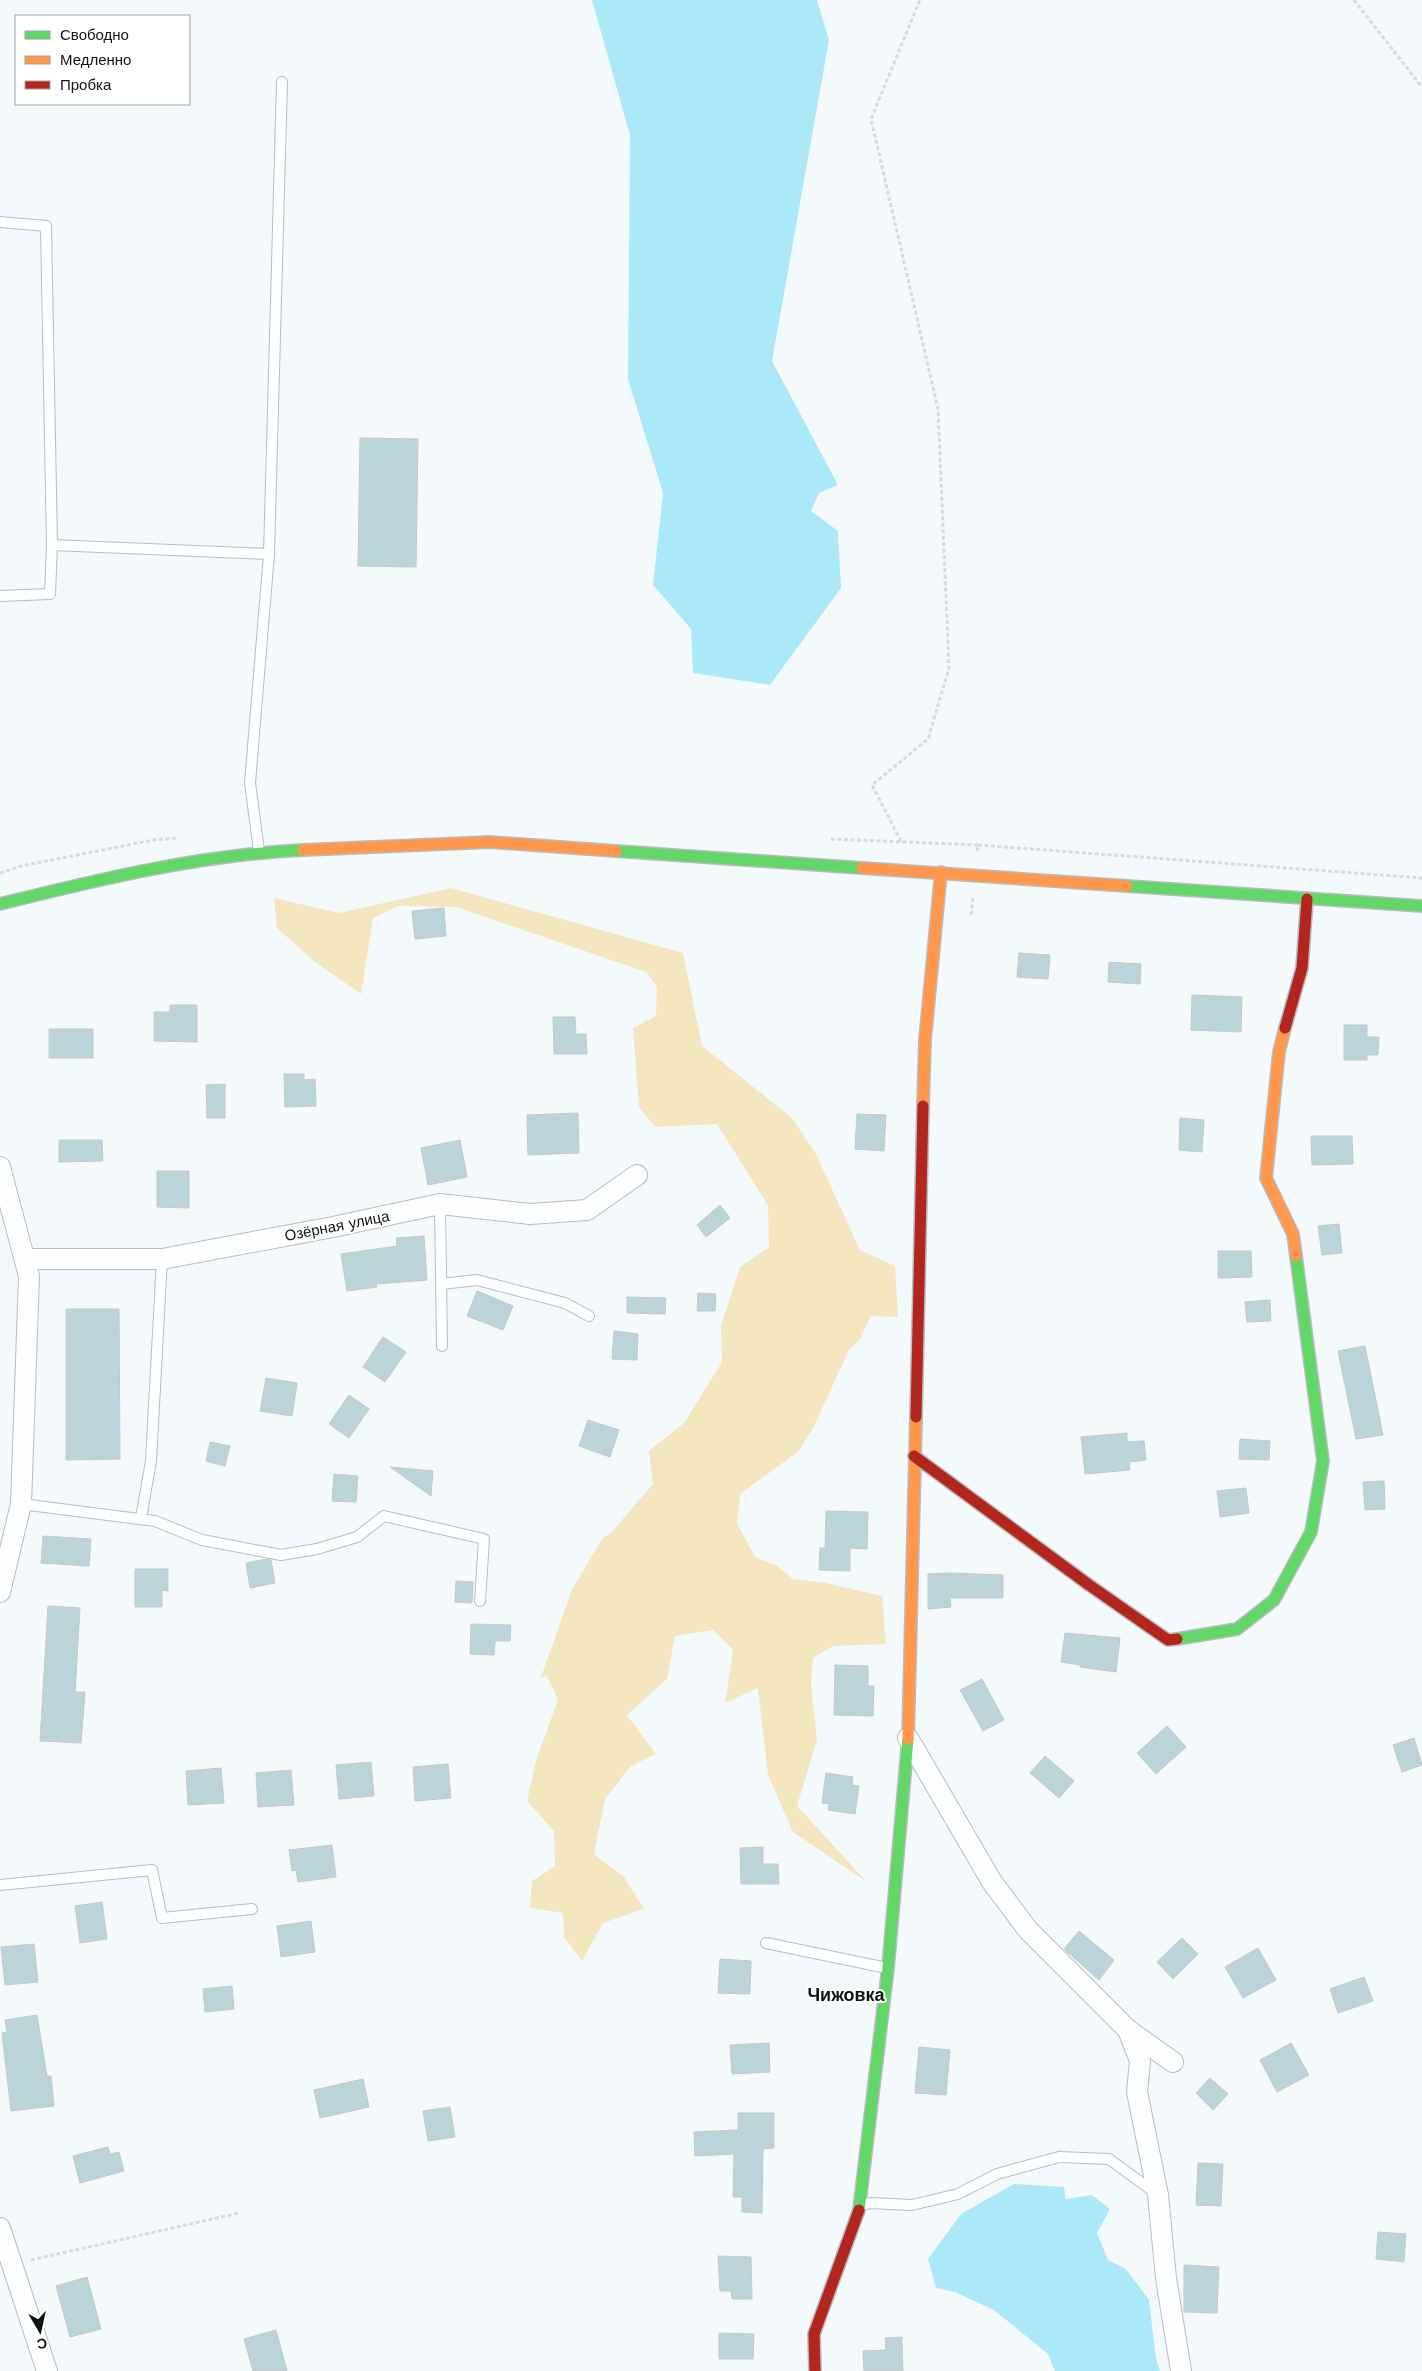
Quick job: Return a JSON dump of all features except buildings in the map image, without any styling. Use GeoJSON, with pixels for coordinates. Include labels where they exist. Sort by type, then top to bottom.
{"type":"FeatureCollection","features":[{"type":"Feature","properties":{"kind":"street"},"geometry":{"type":"LineString","coordinates":[[0,904],[129,872],[259,852],[490,842],[1422,906]]}},
{"type":"Feature","properties":{"kind":"street"},"geometry":{"type":"LineString","coordinates":[[815,2371],[814,2334],[861,2206],[888,1968],[908,1738],[925,1040],[941,872]]}},
{"type":"Feature","properties":{"kind":"street"},"geometry":{"type":"LineString","coordinates":[[914,1456],[1168,1640],[1237,1629],[1274,1600],[1311,1532],[1323,1461],[1293,1234],[1266,1178],[1279,1052],[1302,968],[1307,899]]}},
{"type":"Feature","properties":{"kind":"street"},"geometry":{"type":"LineString","coordinates":[[0,1167],[29,1276],[21,1504],[0,1592]]}},
{"type":"Feature","properties":{"kind":"street","name":"Озёрная улица"},"geometry":{"type":"LineString","coordinates":[[26,1259],[162,1258],[333,1228],[440,1204],[530,1214],[587,1210],[637,1175]]}},
{"type":"Feature","properties":{"kind":"street"},"geometry":{"type":"LineString","coordinates":[[908,1738],[992,1882],[1028,1930],[1128,2030],[1172,2062]]}},
{"type":"Feature","properties":{"kind":"street"},"geometry":{"type":"LineString","coordinates":[[1128,2030],[1140,2061],[1137,2092],[1158,2195],[1166,2278],[1181,2371]]}},
{"type":"Feature","properties":{"kind":"street"},"geometry":{"type":"LineString","coordinates":[[0,2228],[47,2371]]}},
{"type":"Feature","properties":{"kind":"lane"},"geometry":{"type":"LineString","coordinates":[[259,852],[250,783],[269,554],[282,82]]}},
{"type":"Feature","properties":{"kind":"lane"},"geometry":{"type":"LineString","coordinates":[[0,222],[46,226],[52,544],[50,594],[0,596]]}},
{"type":"Feature","properties":{"kind":"lane"},"geometry":{"type":"LineString","coordinates":[[52,544],[269,554]]}},
{"type":"Feature","properties":{"kind":"lane"},"geometry":{"type":"LineString","coordinates":[[440,1204],[442,1346]]}},
{"type":"Feature","properties":{"kind":"lane"},"geometry":{"type":"LineString","coordinates":[[140,1518],[151,1461],[162,1258]]}},
{"type":"Feature","properties":{"kind":"lane"},"geometry":{"type":"LineString","coordinates":[[441,1284],[477,1280],[566,1303],[589,1316]]}},
{"type":"Feature","properties":{"kind":"lane"},"geometry":{"type":"LineString","coordinates":[[21,1504],[140,1518],[155,1521],[202,1540],[281,1555],[317,1549],[357,1537],[384,1516],[484,1539],[480,1601]]}},
{"type":"Feature","properties":{"kind":"lane"},"geometry":{"type":"LineString","coordinates":[[0,1885],[152,1870],[162,1918],[252,1909]]}},
{"type":"Feature","properties":{"kind":"lane"},"geometry":{"type":"LineString","coordinates":[[766,1943],[888,1968]]}},
{"type":"Feature","properties":{"kind":"lane"},"geometry":{"type":"LineString","coordinates":[[861,2206],[870,2203],[912,2206],[958,2194],[997,2174],[1059,2156],[1109,2159],[1158,2195]]}},
{"type":"Feature","properties":{"kind":"path"},"geometry":{"type":"LineString","coordinates":[[898,870],[901,841],[872,785],[928,739],[949,668],[938,409],[870,118],[920,0]]}},
{"type":"Feature","properties":{"kind":"path"},"geometry":{"type":"LineString","coordinates":[[1354,0],[1422,87]]}},
{"type":"Feature","properties":{"kind":"path"},"geometry":{"type":"LineString","coordinates":[[978,845],[1422,878]]}},
{"type":"Feature","properties":{"kind":"path"},"geometry":{"type":"LineString","coordinates":[[11,2265],[239,2213]]}},
{"type":"Feature","properties":{"kind":"shaded area"},"geometry":{"type":"Polygon","coordinates":[[[451,888],[683,953],[702,1046],[792,1118],[816,1154],[860,1250],[895,1266],[898,1317],[871,1316],[860,1339],[849,1350],[813,1428],[798,1452],[740,1494],[737,1523],[755,1557],[777,1566],[793,1579],[826,1583],[882,1596],[886,1644],[833,1646],[813,1658],[811,1685],[817,1740],[797,1806],[867,1882],[793,1832],[768,1775],[758,1688],[725,1703],[733,1650],[713,1630],[675,1636],[667,1679],[627,1715],[656,1754],[631,1766],[605,1799],[594,1854],[624,1877],[644,1909],[603,1923],[582,1961],[564,1937],[563,1913],[530,1908],[532,1881],[555,1866],[554,1831],[527,1801],[537,1757],[558,1700],[547,1676],[541,1677],[572,1590],[603,1537],[609,1535],[653,1484],[649,1451],[684,1423],[722,1362],[721,1326],[740,1267],[769,1247],[768,1205],[717,1124],[655,1127],[639,1107],[633,1028],[656,1016],[657,987],[646,972],[456,907],[398,906],[373,918],[361,994],[315,962],[277,928],[274,898],[339,913],[451,888]]]}},
{"type":"Feature","properties":{"kind":"water"},"geometry":{"type":"Polygon","coordinates":[[[592,0],[817,0],[829,40],[772,361],[838,485],[819,493],[811,511],[838,531],[841,588],[770,685],[693,673],[691,629],[653,585],[663,493],[628,379],[630,135],[592,0]]]}},
{"type":"Feature","properties":{"kind":"water"},"geometry":{"type":"Polygon","coordinates":[[[1014,2184],[1064,2187],[1066,2199],[1092,2195],[1110,2209],[1097,2233],[1108,2260],[1126,2269],[1149,2300],[1156,2359],[1160,2371],[1055,2371],[1048,2354],[994,2310],[955,2292],[936,2288],[928,2259],[961,2214],[1014,2184]]]}},
{"type":"Feature","properties":{"kind":"traffic: fast"},"geometry":{"type":"LineString","coordinates":[[0,904],[113,877],[188,863],[226,857],[303,850]]}},
{"type":"Feature","properties":{"kind":"traffic: fast"},"geometry":{"type":"LineString","coordinates":[[616,851],[862,868]]}},
{"type":"Feature","properties":{"kind":"traffic: fast"},"geometry":{"type":"LineString","coordinates":[[1127,886],[1422,906]]}},
{"type":"Feature","properties":{"kind":"traffic: fast"},"geometry":{"type":"LineString","coordinates":[[1177,1639],[1237,1629],[1274,1600],[1311,1532],[1323,1461],[1296,1256]]}},
{"type":"Feature","properties":{"kind":"traffic: fast"},"geometry":{"type":"LineString","coordinates":[[859,2210],[888,1968],[908,1739]]}},
{"type":"Feature","properties":{"kind":"traffic: slow"},"geometry":{"type":"LineString","coordinates":[[303,850],[490,842],[616,851]]}},
{"type":"Feature","properties":{"kind":"traffic: slow"},"geometry":{"type":"LineString","coordinates":[[862,868],[1127,886]]}},
{"type":"Feature","properties":{"kind":"traffic: slow"},"geometry":{"type":"LineString","coordinates":[[923,1106],[925,1040],[941,872]]}},
{"type":"Feature","properties":{"kind":"traffic: slow"},"geometry":{"type":"LineString","coordinates":[[1285,1028],[1279,1052],[1266,1178],[1293,1234],[1296,1256]]}},
{"type":"Feature","properties":{"kind":"traffic: slow"},"geometry":{"type":"LineString","coordinates":[[908,1739],[916,1417]]}},
{"type":"Feature","properties":{"kind":"traffic: jam"},"geometry":{"type":"LineString","coordinates":[[1285,1028],[1302,968],[1307,899]]}},
{"type":"Feature","properties":{"kind":"traffic: jam"},"geometry":{"type":"LineString","coordinates":[[916,1417],[923,1106]]}},
{"type":"Feature","properties":{"kind":"traffic: jam"},"geometry":{"type":"LineString","coordinates":[[914,1456],[1089,1585],[1168,1640],[1177,1639]]}},
{"type":"Feature","properties":{"kind":"traffic: jam"},"geometry":{"type":"LineString","coordinates":[[815,2371],[814,2334],[859,2210]]}},
{"type":"Feature","properties":{"kind":"district","name":"Чижовка"},"geometry":{"type":"Point","coordinates":[846,1994]}}]}
